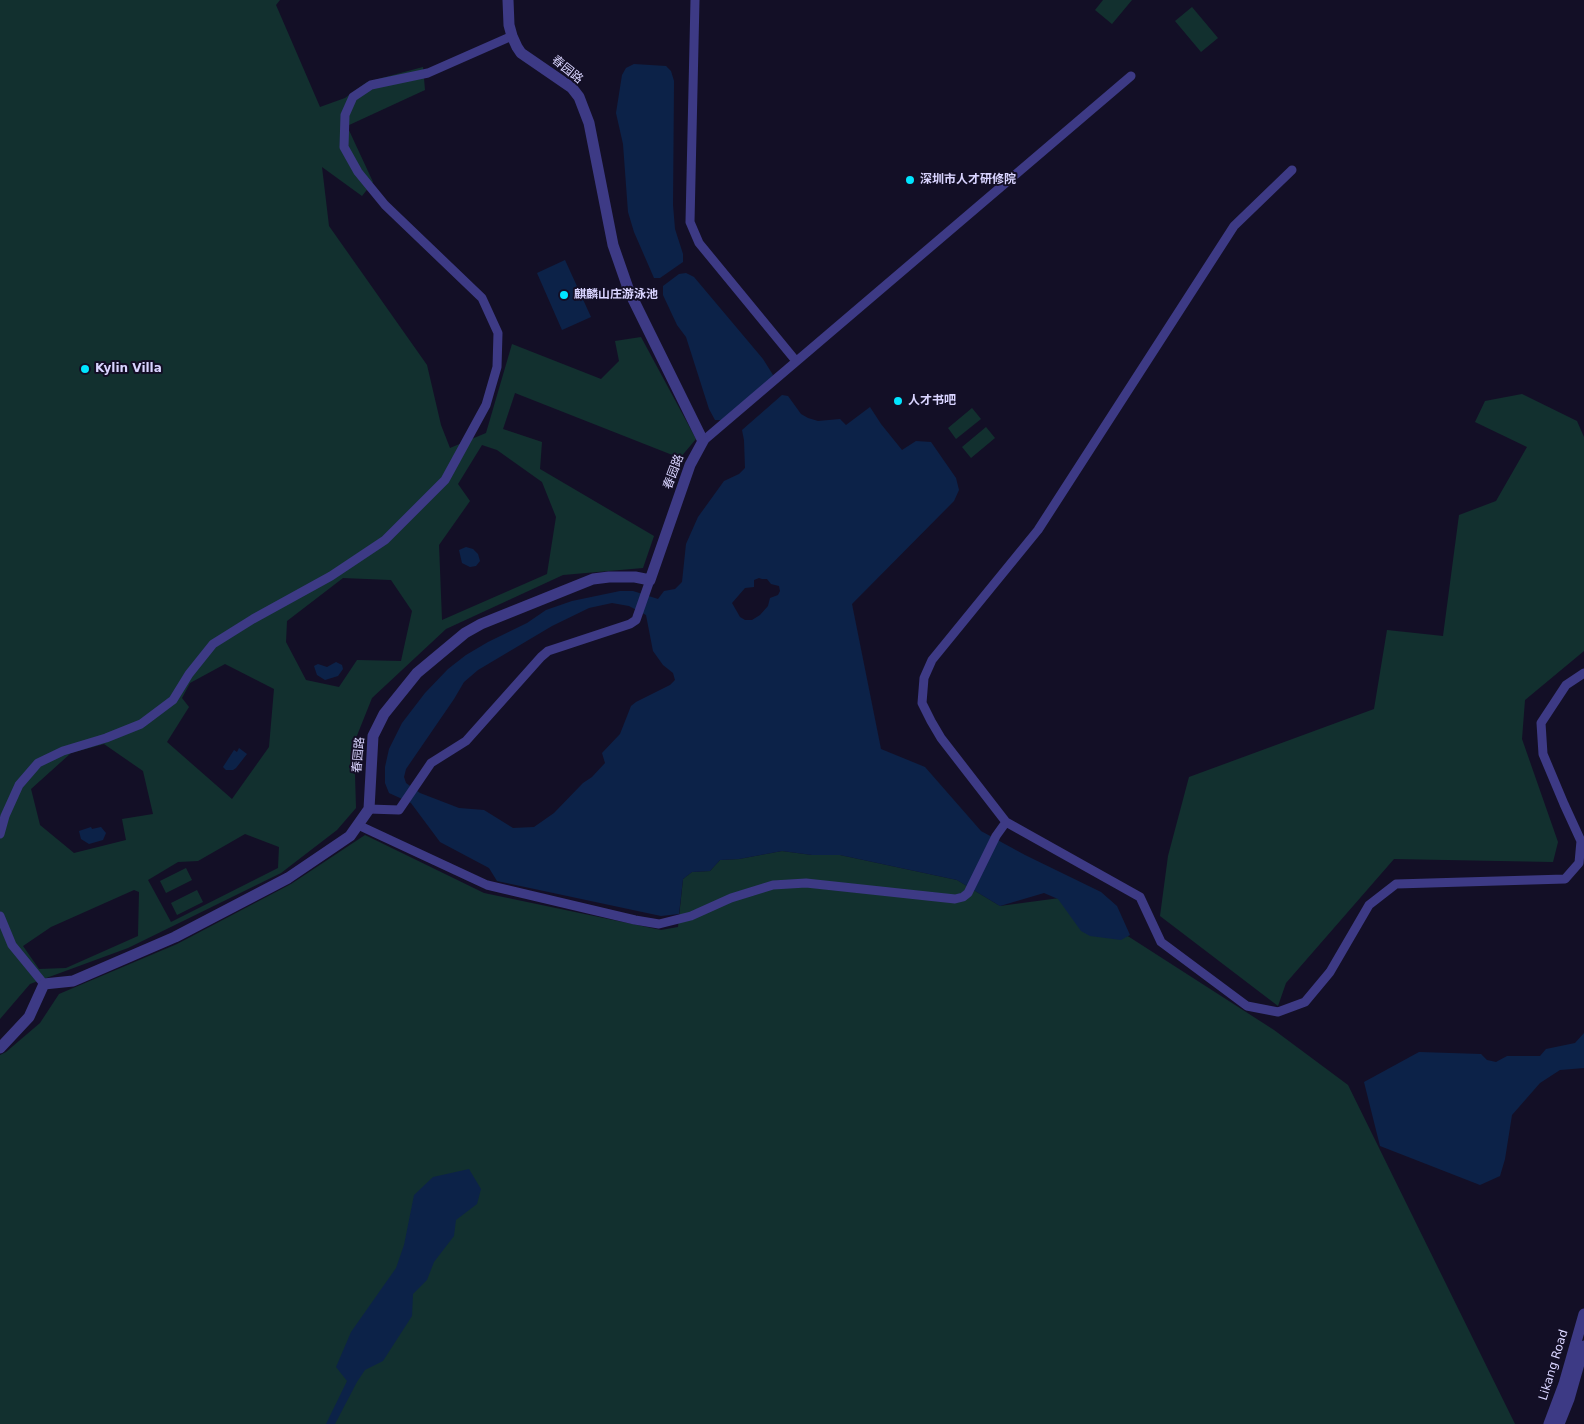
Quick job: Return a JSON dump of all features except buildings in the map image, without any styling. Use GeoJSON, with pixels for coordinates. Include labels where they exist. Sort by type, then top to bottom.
{"type":"FeatureCollection","features":[{"type":"Feature","properties":{"kind":"street","name":"春园路"},"geometry":{"type":"LineString","coordinates":[[369,809],[373,736],[384,714],[417,673],[466,633],[481,624],[593,579],[610,576],[650,580],[690,465],[703,441],[629,291],[613,245],[589,123],[578,97],[572,88],[522,53],[512,36],[508,0]]}},
{"type":"Feature","properties":{"kind":"street"},"geometry":{"type":"LineString","coordinates":[[695,0],[690,222],[699,243],[796,361]]}},
{"type":"Feature","properties":{"kind":"street"},"geometry":{"type":"LineString","coordinates":[[0,834],[5,816],[19,785],[38,763],[63,751],[106,738],[141,724],[173,700],[189,674],[213,644],[253,619],[331,576],[385,540],[445,480],[486,405],[497,367],[498,333],[482,298],[385,205],[358,172],[344,147],[345,115],[353,97],[371,84],[428,73],[512,36]]}},
{"type":"Feature","properties":{"kind":"street"},"geometry":{"type":"LineString","coordinates":[[703,441],[1131,76]]}},
{"type":"Feature","properties":{"kind":"street"},"geometry":{"type":"LineString","coordinates":[[1292,170],[1234,226],[1038,530],[932,660],[924,678],[922,703],[931,721],[941,738],[1006,822],[1140,896],[1161,942],[1247,1006],[1278,1012],[1305,1002],[1330,972],[1369,905],[1396,884],[1565,878],[1570,873],[1579,862],[1581,841],[1544,754],[1541,723],[1566,685],[1584,672]]}},
{"type":"Feature","properties":{"kind":"street"},"geometry":{"type":"LineString","coordinates":[[44,984],[73,981],[175,937],[288,878],[350,836],[369,809],[400,810],[432,762],[466,741],[548,651],[630,624],[636,620],[650,580]]}},
{"type":"Feature","properties":{"kind":"street"},"geometry":{"type":"LineString","coordinates":[[358,825],[487,885],[659,924],[691,916],[730,898],[773,885],[806,883],[955,899],[963,897],[968,893],[996,836],[1006,822]]}},
{"type":"Feature","properties":{"kind":"street"},"geometry":{"type":"LineString","coordinates":[[0,916],[12,945],[44,984]]}},
{"type":"Feature","properties":{"kind":"street"},"geometry":{"type":"LineString","coordinates":[[0,1048],[29,1017],[44,984]]}},
{"type":"Feature","properties":{"kind":"street","name":"Likang Road"},"geometry":{"type":"LineString","coordinates":[[1549,1424],[1564,1384],[1584,1314]]}},
{"type":"Feature","properties":{"kind":"street","name":"Likang Road"},"geometry":{"type":"LineString","coordinates":[[1559,1424],[1569,1399],[1584,1346]]}},
{"type":"Feature","properties":{"kind":"green space"},"geometry":{"type":"Polygon","coordinates":[[[0,0],[280,0],[276,5],[320,107],[345,98],[367,82],[423,67],[425,90],[347,126],[373,182],[362,196],[322,167],[329,226],[427,365],[441,425],[450,448],[486,433],[512,344],[601,379],[619,361],[615,341],[641,337],[696,439],[680,458],[515,393],[503,429],[542,442],[540,469],[654,536],[643,568],[563,575],[446,629],[372,698],[354,743],[356,808],[337,830],[281,873],[128,948],[30,984],[0,1019],[0,0]],[[482,445],[458,484],[470,501],[439,545],[442,620],[547,574],[556,517],[542,482],[497,450],[482,445]],[[343,578],[287,621],[286,642],[306,680],[339,687],[357,660],[401,661],[412,611],[391,580],[343,578]],[[225,664],[190,683],[182,698],[189,707],[167,742],[232,799],[269,747],[274,689],[225,664]],[[104,744],[71,753],[31,789],[40,825],[74,853],[126,840],[122,819],[153,814],[143,771],[104,744]],[[245,834],[198,861],[178,862],[148,880],[171,922],[278,868],[279,847],[245,834]],[[134,890],[51,927],[23,946],[39,969],[66,968],[138,936],[139,892],[134,890]]]}},
{"type":"Feature","properties":{"kind":"green space"},"geometry":{"type":"Polygon","coordinates":[[[1103,0],[1132,0],[1112,24],[1095,10],[1103,0]]]}},
{"type":"Feature","properties":{"kind":"green space"},"geometry":{"type":"Polygon","coordinates":[[[1192,7],[1218,38],[1201,52],[1175,21],[1192,7]]]}},
{"type":"Feature","properties":{"kind":"green space"},"geometry":{"type":"Polygon","coordinates":[[[1522,394],[1577,421],[1584,437],[1584,651],[1525,700],[1522,739],[1558,842],[1553,862],[1394,859],[1286,983],[1278,1006],[1160,916],[1168,856],[1189,777],[1374,709],[1387,630],[1443,636],[1459,515],[1496,501],[1527,447],[1475,422],[1485,401],[1522,394]]]}},
{"type":"Feature","properties":{"kind":"green space"},"geometry":{"type":"Polygon","coordinates":[[[972,408],[981,419],[956,439],[948,428],[972,408]]]}},
{"type":"Feature","properties":{"kind":"green space"},"geometry":{"type":"Polygon","coordinates":[[[986,427],[995,438],[971,458],[962,447],[986,427]]]}},
{"type":"Feature","properties":{"kind":"green space"},"geometry":{"type":"Polygon","coordinates":[[[365,835],[484,893],[661,930],[678,927],[683,879],[692,872],[710,871],[720,860],[739,859],[782,851],[812,855],[840,855],[957,880],[1000,906],[1067,897],[1274,1030],[1348,1085],[1515,1424],[0,1424],[0,1055],[40,1023],[59,994],[177,944],[291,884],[365,835]]]}},
{"type":"Feature","properties":{"kind":"green space"},"geometry":{"type":"Polygon","coordinates":[[[186,868],[192,880],[166,893],[160,881],[186,868]]]}},
{"type":"Feature","properties":{"kind":"green space"},"geometry":{"type":"Polygon","coordinates":[[[197,890],[203,902],[177,915],[171,903],[197,890]]]}},
{"type":"Feature","properties":{"kind":"water"},"geometry":{"type":"Polygon","coordinates":[[[634,64],[666,66],[671,71],[674,81],[673,205],[675,229],[683,254],[683,262],[660,278],[654,278],[634,232],[628,212],[623,144],[616,113],[622,75],[626,68],[634,64]]]}},
{"type":"Feature","properties":{"kind":"water","name":"麒麟山庄游泳池"},"geometry":{"type":"Polygon","coordinates":[[[565,260],[591,317],[562,330],[537,273],[565,260]]]}},
{"type":"Feature","properties":{"kind":"water"},"geometry":{"type":"Polygon","coordinates":[[[686,273],[694,277],[763,359],[773,375],[770,385],[727,420],[715,420],[709,409],[686,337],[677,325],[663,295],[663,286],[679,274],[686,273]]]}},
{"type":"Feature","properties":{"kind":"water"},"geometry":{"type":"Polygon","coordinates":[[[782,395],[788,396],[801,414],[808,418],[818,421],[840,419],[846,425],[870,407],[902,450],[916,441],[931,442],[956,478],[959,490],[954,501],[852,604],[881,749],[925,767],[981,831],[1101,892],[1117,906],[1130,935],[1121,940],[1090,936],[1081,931],[1058,899],[1044,893],[1000,906],[957,880],[840,855],[812,855],[782,851],[739,859],[720,860],[710,871],[692,872],[683,879],[679,914],[661,916],[497,881],[489,868],[440,842],[411,803],[389,793],[385,783],[385,767],[389,749],[402,723],[425,693],[448,669],[466,655],[527,623],[546,610],[572,601],[620,591],[633,591],[658,599],[664,591],[675,589],[682,582],[686,544],[698,517],[724,481],[739,474],[745,468],[742,430],[782,395]],[[759,578],[754,580],[754,587],[745,588],[732,603],[740,617],[745,620],[752,620],[760,615],[768,606],[770,598],[778,595],[780,591],[779,586],[771,584],[767,579],[759,578]],[[612,603],[589,608],[552,626],[478,670],[464,682],[406,769],[404,777],[406,783],[420,793],[459,808],[484,810],[513,828],[534,827],[554,813],[605,763],[602,753],[620,734],[631,706],[670,685],[675,680],[673,673],[663,665],[653,651],[646,615],[629,606],[612,603]]]}},
{"type":"Feature","properties":{"kind":"water"},"geometry":{"type":"Polygon","coordinates":[[[466,547],[473,549],[478,554],[480,561],[476,566],[470,567],[462,563],[459,550],[466,547]]]}},
{"type":"Feature","properties":{"kind":"water"},"geometry":{"type":"Polygon","coordinates":[[[336,662],[342,665],[343,669],[338,676],[325,680],[317,675],[314,666],[318,664],[327,667],[336,662]]]}},
{"type":"Feature","properties":{"kind":"water"},"geometry":{"type":"Polygon","coordinates":[[[239,748],[247,754],[236,768],[226,770],[223,767],[234,750],[237,752],[239,748]]]}},
{"type":"Feature","properties":{"kind":"water"},"geometry":{"type":"Polygon","coordinates":[[[91,827],[92,829],[101,827],[106,833],[103,840],[89,844],[81,839],[79,831],[91,827]]]}},
{"type":"Feature","properties":{"kind":"water"},"geometry":{"type":"Polygon","coordinates":[[[1584,1033],[1584,1068],[1560,1070],[1540,1083],[1512,1115],[1505,1159],[1500,1176],[1480,1185],[1380,1146],[1364,1082],[1419,1052],[1481,1054],[1487,1060],[1496,1062],[1507,1056],[1540,1056],[1546,1049],[1575,1043],[1584,1033]]]}},
{"type":"Feature","properties":{"kind":"water"},"geometry":{"type":"Polygon","coordinates":[[[469,1169],[481,1189],[477,1204],[456,1220],[454,1236],[434,1262],[427,1280],[413,1294],[412,1316],[383,1361],[365,1370],[335,1424],[326,1424],[347,1381],[336,1367],[351,1332],[396,1268],[404,1245],[414,1195],[433,1177],[469,1169]]]}},
{"type":"Feature","properties":{"kind":"place","name":"深圳市人才研修院"},"geometry":{"type":"Point","coordinates":[910,180]}},
{"type":"Feature","properties":{"kind":"place","name":"麒麟山庄游泳池"},"geometry":{"type":"Point","coordinates":[564,295]}},
{"type":"Feature","properties":{"kind":"place","name":"Kylin Villa"},"geometry":{"type":"Point","coordinates":[85,369]}},
{"type":"Feature","properties":{"kind":"place","name":"人才书吧"},"geometry":{"type":"Point","coordinates":[898,401]}}]}
